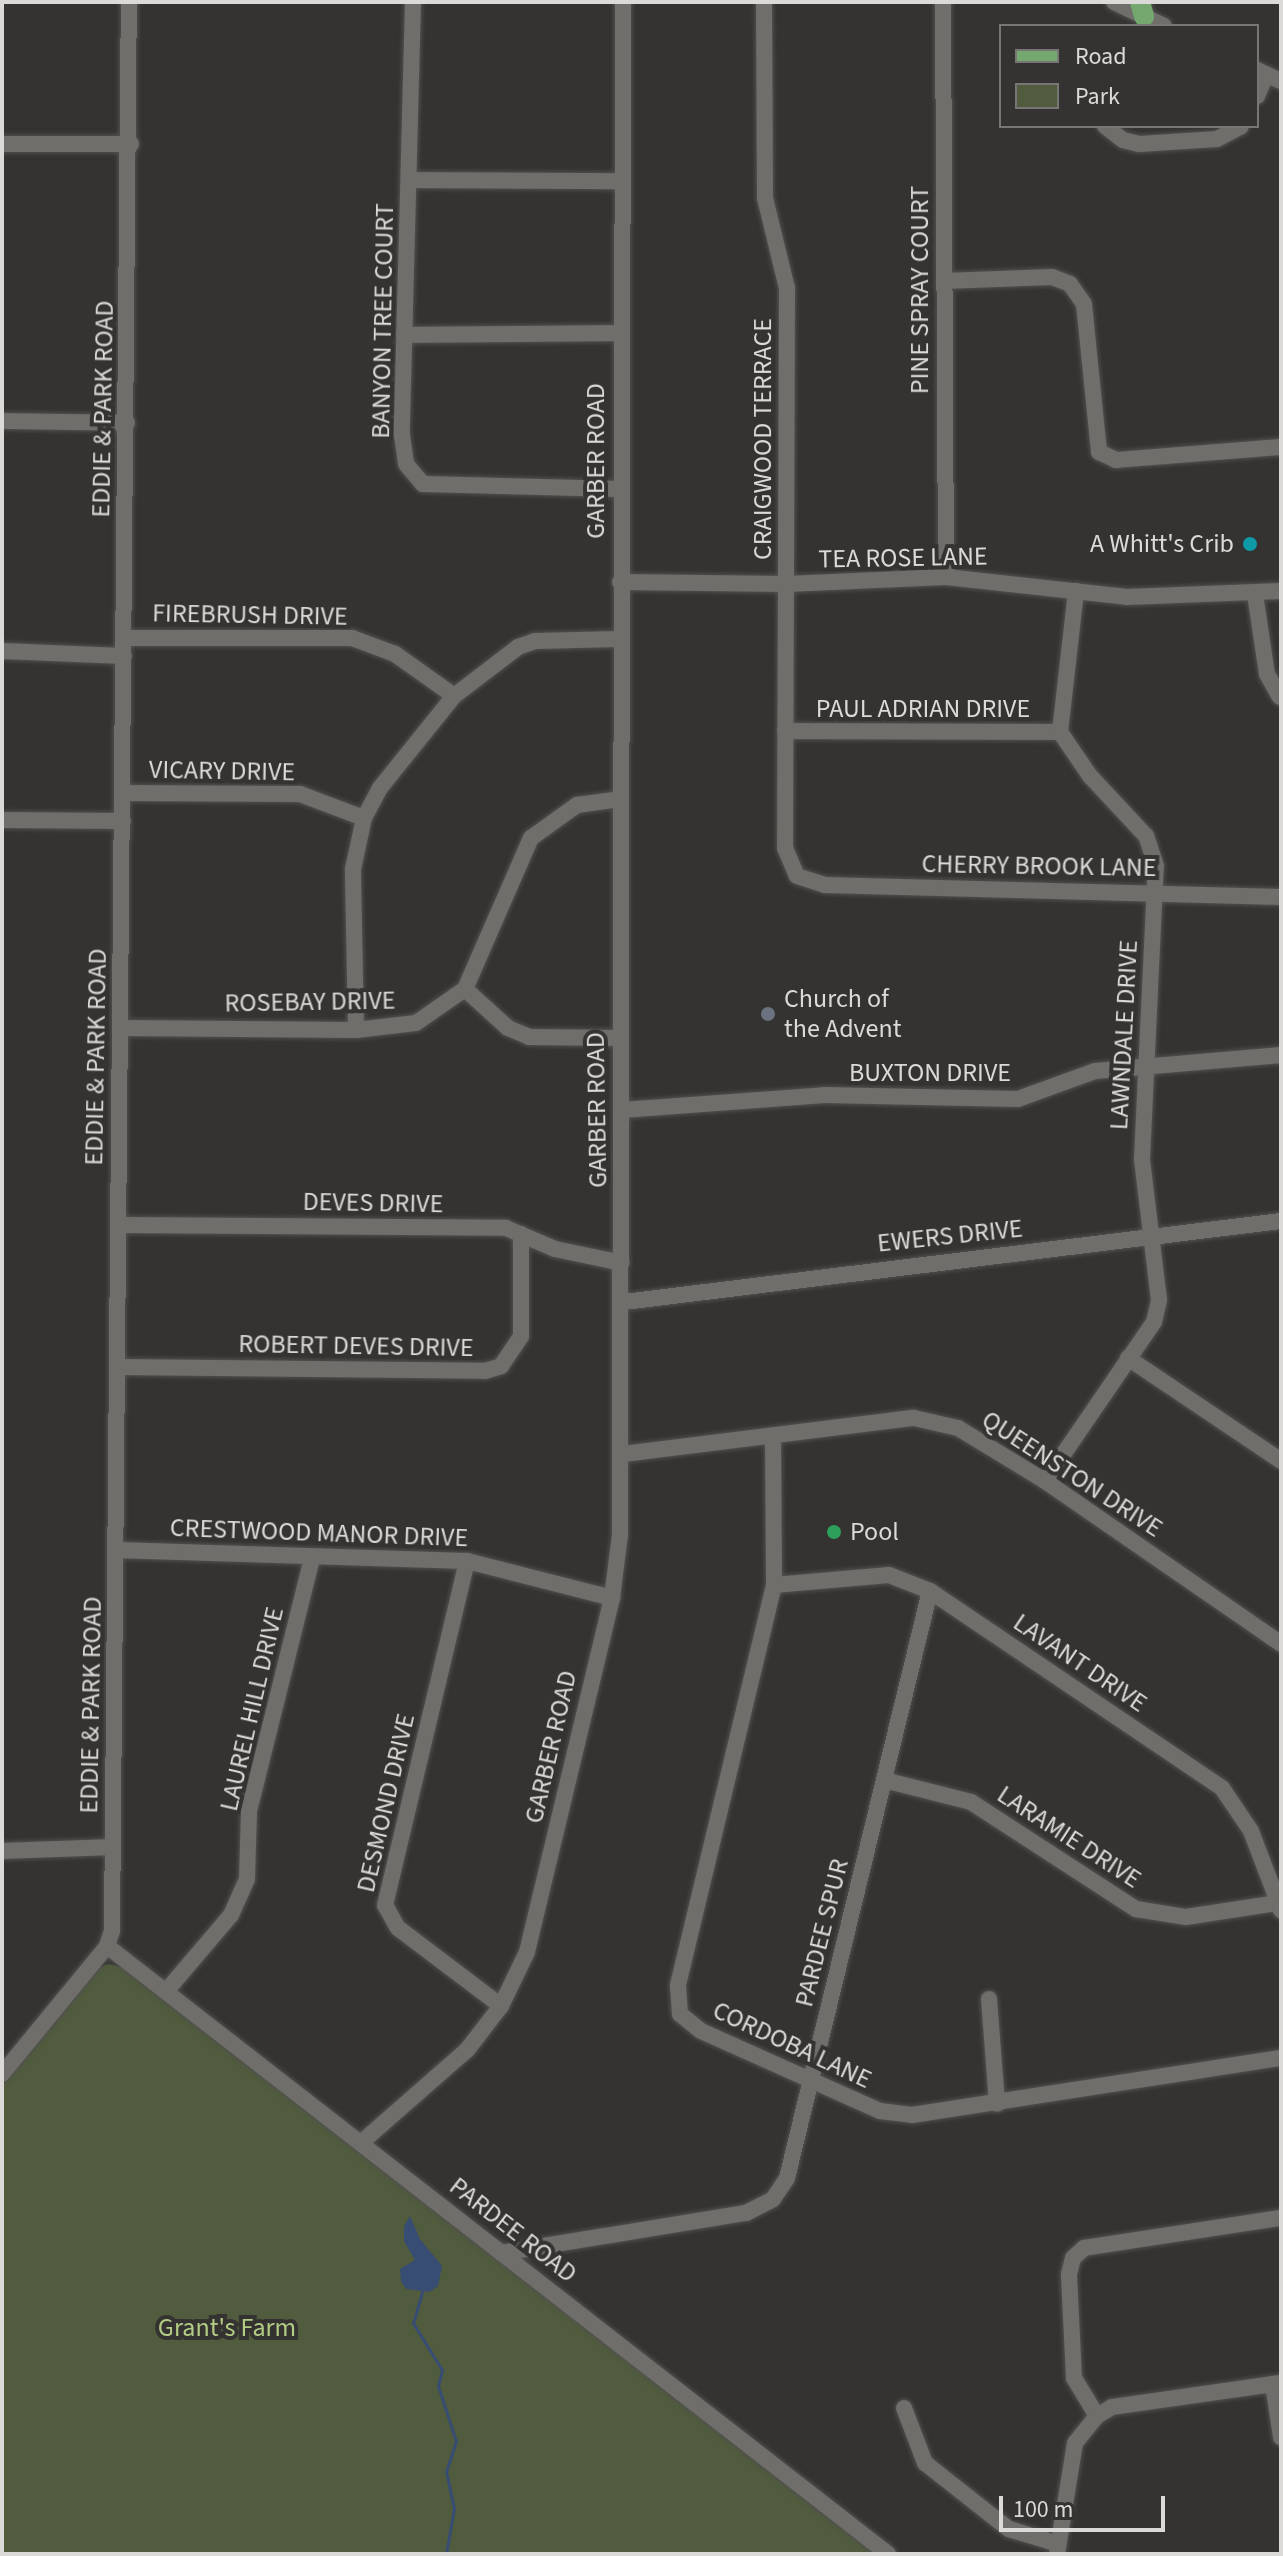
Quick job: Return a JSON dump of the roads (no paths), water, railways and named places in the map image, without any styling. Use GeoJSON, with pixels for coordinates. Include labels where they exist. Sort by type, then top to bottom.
{"type":"FeatureCollection","features":[{"type":"Feature","properties":{"kind":"street","name":"EDDIE & PARK ROAD"},"geometry":{"type":"LineString","coordinates":[[107,1946],[113,1847],[131,144],[129,2]]}},
{"type":"Feature","properties":{"kind":"street","name":"BANYON TREE COURT"},"geometry":{"type":"LineString","coordinates":[[413,2],[402,435],[406,464],[423,484],[620,489]]}},
{"type":"Feature","properties":{"kind":"street","name":"GARBER ROAD"},"geometry":{"type":"LineString","coordinates":[[363,2141],[467,2050],[501,2006],[527,1952],[612,1598],[623,1454],[619,639],[623,2]]}},
{"type":"Feature","properties":{"kind":"street","name":"CRAIGWOOD TERRACE"},"geometry":{"type":"LineString","coordinates":[[764,2],[765,198],[787,288],[785,848],[797,876]]}},
{"type":"Feature","properties":{"kind":"street","name":"PINE SPRAY COURT"},"geometry":{"type":"LineString","coordinates":[[943,2],[946,577]]}},
{"type":"Feature","properties":{"kind":"street"},"geometry":{"type":"LineString","coordinates":[[1114,2],[1142,9],[1161,24]]}},
{"type":"Feature","properties":{"kind":"street"},"geometry":{"type":"LineString","coordinates":[[1108,128],[1123,140],[1139,144],[1217,139],[1237,128]]}},
{"type":"Feature","properties":{"kind":"street"},"geometry":{"type":"LineString","coordinates":[[2,144],[131,144]]}},
{"type":"Feature","properties":{"kind":"street"},"geometry":{"type":"LineString","coordinates":[[409,180],[620,181]]}},
{"type":"Feature","properties":{"kind":"street"},"geometry":{"type":"LineString","coordinates":[[944,281],[1052,277],[1070,284],[1084,304],[1099,452],[1116,460],[1281,447]]}},
{"type":"Feature","properties":{"kind":"street"},"geometry":{"type":"LineString","coordinates":[[404,335],[620,333]]}},
{"type":"Feature","properties":{"kind":"street"},"geometry":{"type":"LineString","coordinates":[[2,421],[127,423]]}},
{"type":"Feature","properties":{"kind":"street","name":"TEA ROSE LANE"},"geometry":{"type":"LineString","coordinates":[[620,582],[787,584],[946,577],[1127,597],[1281,591]]}},
{"type":"Feature","properties":{"kind":"street"},"geometry":{"type":"LineString","coordinates":[[1060,732],[1076,591]]}},
{"type":"Feature","properties":{"kind":"street"},"geometry":{"type":"LineString","coordinates":[[1255,594],[1267,674],[1280,697]]}},
{"type":"Feature","properties":{"kind":"street","name":"FIREBRUSH DRIVE"},"geometry":{"type":"LineString","coordinates":[[124,638],[352,638],[395,654],[454,696]]}},
{"type":"Feature","properties":{"kind":"street"},"geometry":{"type":"LineString","coordinates":[[356,1030],[353,869],[364,818],[380,788],[454,696],[518,647],[535,641],[619,639]]}},
{"type":"Feature","properties":{"kind":"street"},"geometry":{"type":"LineString","coordinates":[[2,651],[124,656]]}},
{"type":"Feature","properties":{"kind":"street","name":"PAUL ADRIAN DRIVE"},"geometry":{"type":"LineString","coordinates":[[785,731],[1060,732]]}},
{"type":"Feature","properties":{"kind":"street","name":"LAWNDALE DRIVE"},"geometry":{"type":"LineString","coordinates":[[1045,1481],[1158,1311],[1142,1159],[1156,866],[1146,836],[1090,776],[1060,732]]}},
{"type":"Feature","properties":{"kind":"street","name":"VICARY DRIVE"},"geometry":{"type":"LineString","coordinates":[[123,793],[300,794],[364,818]]}},
{"type":"Feature","properties":{"kind":"street"},"geometry":{"type":"LineString","coordinates":[[620,799],[577,805],[531,838],[465,989],[508,1028],[529,1037],[620,1038]]}},
{"type":"Feature","properties":{"kind":"street"},"geometry":{"type":"LineString","coordinates":[[2,820],[123,821]]}},
{"type":"Feature","properties":{"kind":"street","name":"CHERRY BROOK LANE"},"geometry":{"type":"LineString","coordinates":[[797,876],[825,885],[1281,897]]}},
{"type":"Feature","properties":{"kind":"street","name":"ROSEBAY DRIVE"},"geometry":{"type":"LineString","coordinates":[[120,1028],[356,1030],[416,1023],[465,989]]}},
{"type":"Feature","properties":{"kind":"street","name":"BUXTON DRIVE"},"geometry":{"type":"LineString","coordinates":[[622,1110],[824,1095],[1018,1099],[1095,1071],[1281,1055]]}},
{"type":"Feature","properties":{"kind":"street","name":"EWERS DRIVE"},"geometry":{"type":"LineString","coordinates":[[624,1302],[1281,1221]]}},
{"type":"Feature","properties":{"kind":"street","name":"DEVES DRIVE"},"geometry":{"type":"LineString","coordinates":[[119,1225],[506,1228],[555,1249],[622,1263]]}},
{"type":"Feature","properties":{"kind":"street","name":"ROBERT DEVES DRIVE"},"geometry":{"type":"LineString","coordinates":[[118,1367],[493,1369],[514,1354],[521,1336],[521,1234]]}},
{"type":"Feature","properties":{"kind":"street"},"geometry":{"type":"LineString","coordinates":[[1128,1358],[1281,1461]]}},
{"type":"Feature","properties":{"kind":"street","name":"QUEENSTON DRIVE"},"geometry":{"type":"LineString","coordinates":[[623,1454],[914,1418],[958,1428],[1045,1481],[1281,1644]]}},
{"type":"Feature","properties":{"kind":"street","name":"CORDOBA LANE"},"geometry":{"type":"LineString","coordinates":[[773,1437],[774,1585],[676,1998],[680,2014],[701,2031],[880,2111],[912,2115],[1281,2058]]}},
{"type":"Feature","properties":{"kind":"street","name":"CRESTWOOD MANOR DRIVE"},"geometry":{"type":"LineString","coordinates":[[116,1550],[467,1561],[612,1598]]}},
{"type":"Feature","properties":{"kind":"street","name":"LAUREL HILL DRIVE"},"geometry":{"type":"LineString","coordinates":[[168,1989],[231,1915],[247,1879],[249,1811],[312,1558]]}},
{"type":"Feature","properties":{"kind":"street","name":"DESMOND DRIVE"},"geometry":{"type":"LineString","coordinates":[[467,1561],[385,1905],[398,1928],[501,2006]]}},
{"type":"Feature","properties":{"kind":"street","name":"LAVANT DRIVE"},"geometry":{"type":"LineString","coordinates":[[774,1585],[889,1575],[930,1591],[1222,1788],[1251,1831],[1279,1907]]}},
{"type":"Feature","properties":{"kind":"street","name":"PARDEE SPUR"},"geometry":{"type":"LineString","coordinates":[[501,2253],[746,2213],[773,2199],[787,2178],[930,1591]]}},
{"type":"Feature","properties":{"kind":"street","name":"LARAMIE DRIVE"},"geometry":{"type":"LineString","coordinates":[[884,1780],[971,1802],[1136,1909],[1186,1917],[1279,1907]]}},
{"type":"Feature","properties":{"kind":"street"},"geometry":{"type":"LineString","coordinates":[[2,1851],[113,1847]]}},
{"type":"Feature","properties":{"kind":"street"},"geometry":{"type":"LineString","coordinates":[[2,2074],[107,1946]]}},
{"type":"Feature","properties":{"kind":"street","name":"PARDEE ROAD"},"geometry":{"type":"LineString","coordinates":[[107,1946],[168,1989],[888,2554]]}},
{"type":"Feature","properties":{"kind":"street"},"geometry":{"type":"LineString","coordinates":[[989,1999],[997,2104]]}},
{"type":"Feature","properties":{"kind":"street"},"geometry":{"type":"LineString","coordinates":[[1097,2416],[1074,2378],[1069,2274],[1073,2258],[1084,2248],[1281,2218]]}},
{"type":"Feature","properties":{"kind":"street"},"geometry":{"type":"LineString","coordinates":[[904,2408],[925,2463],[1009,2529],[1057,2549],[1075,2443],[1097,2416],[1112,2407],[1277,2383],[1281,2437]]}},
{"type":"Feature","properties":{"kind":"water"},"geometry":{"type":"Polygon","coordinates":[[[410,2216],[420,2239],[442,2266],[438,2286],[429,2292],[406,2289],[401,2281],[400,2269],[415,2260],[404,2241],[404,2226],[410,2216]]]}},
{"type":"Feature","properties":{"kind":"waterway"},"geometry":{"type":"LineString","coordinates":[[422,2292],[413,2323],[442,2370],[438,2386],[456,2441],[446,2471],[454,2508],[446,2554]]}},
{"type":"Feature","properties":{"kind":"place","name":"A Whitt's Crib"},"geometry":{"type":"Point","coordinates":[1250,544]}},
{"type":"Feature","properties":{"kind":"place","name":"Church of the Advent"},"geometry":{"type":"Point","coordinates":[768,1014]}},
{"type":"Feature","properties":{"kind":"place","name":"Pool"},"geometry":{"type":"Point","coordinates":[834,1532]}},
{"type":"Feature","properties":{"kind":"park label","name":"Grant's Farm"},"geometry":{"type":"Point","coordinates":[227,2328]}}]}
